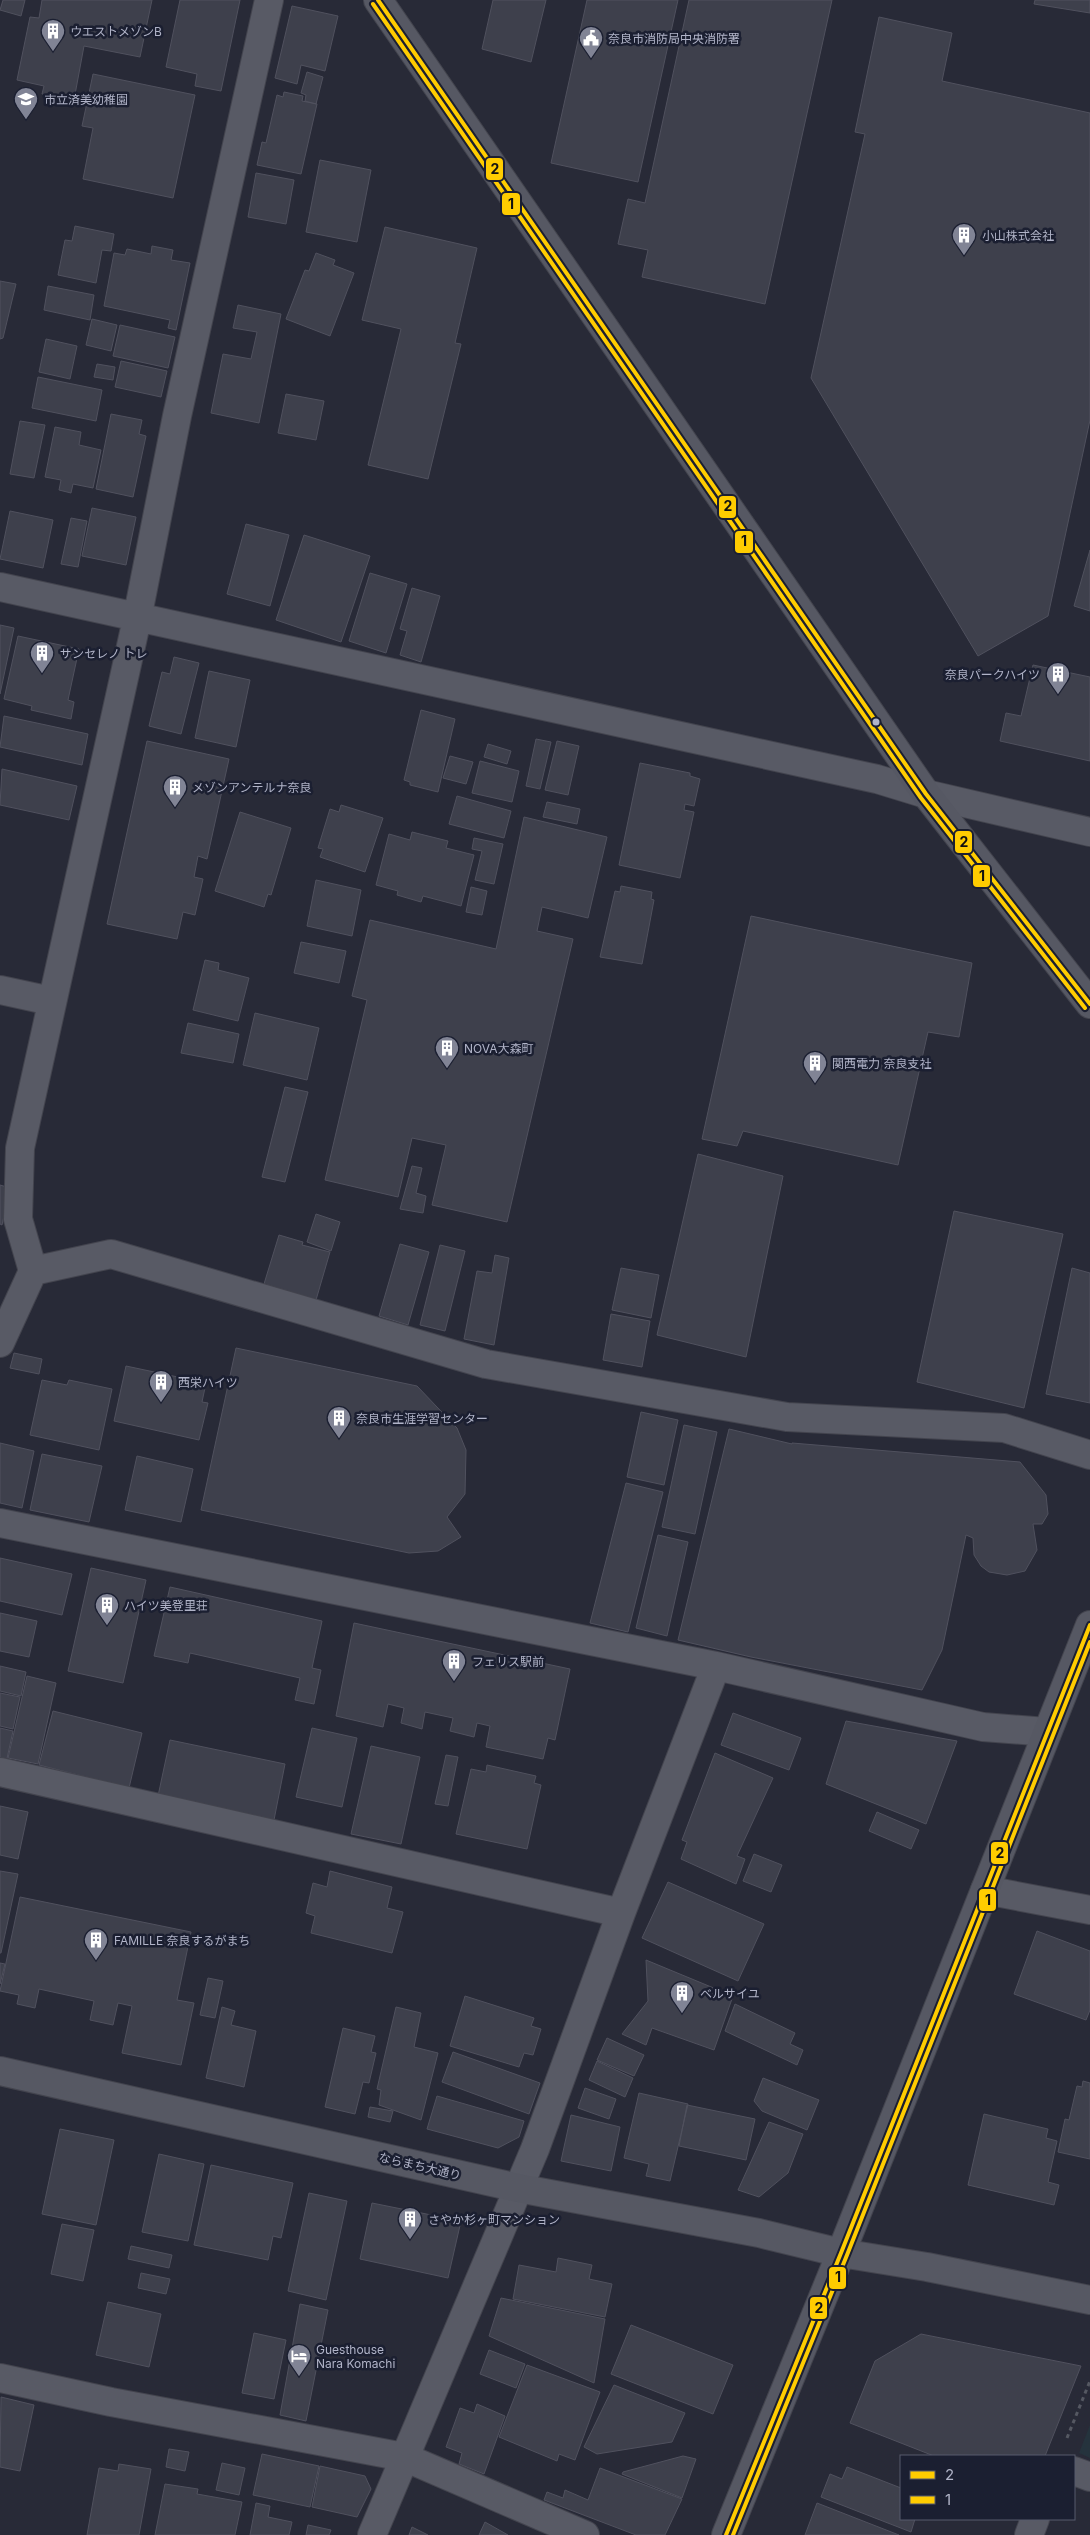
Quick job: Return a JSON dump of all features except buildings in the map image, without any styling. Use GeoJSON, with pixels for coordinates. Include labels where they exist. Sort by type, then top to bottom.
{"type":"FeatureCollection","features":[{"type":"Feature","properties":{"kind":"street"},"geometry":{"type":"LineString","coordinates":[[0,1343],[33,1271],[18,1219],[10,1146],[51,1001],[137,619],[177,416],[269,0]]}},
{"type":"Feature","properties":{"kind":"street"},"geometry":{"type":"LineString","coordinates":[[378,0],[926,794],[1090,1004]]}},
{"type":"Feature","properties":{"kind":"street"},"geometry":{"type":"LineString","coordinates":[[0,588],[877,779],[926,794],[1090,832]]}},
{"type":"Feature","properties":{"kind":"street"},"geometry":{"type":"LineString","coordinates":[[0,990],[51,1001]]}},
{"type":"Feature","properties":{"kind":"street"},"geometry":{"type":"LineString","coordinates":[[33,1271],[111,1254],[486,1364],[787,1416],[1004,1428],[1090,1455]]}},
{"type":"Feature","properties":{"kind":"street"},"geometry":{"type":"LineString","coordinates":[[0,1523],[716,1666],[983,1727],[1047,1732]]}},
{"type":"Feature","properties":{"kind":"street"},"geometry":{"type":"LineString","coordinates":[[726,2535],[841,2253],[1090,1625]]}},
{"type":"Feature","properties":{"kind":"street"},"geometry":{"type":"LineString","coordinates":[[372,2535],[535,2149],[621,1913],[716,1666]]}},
{"type":"Feature","properties":{"kind":"street"},"geometry":{"type":"LineString","coordinates":[[0,1772],[621,1913]]}},
{"type":"Feature","properties":{"kind":"street"},"geometry":{"type":"LineString","coordinates":[[985,1890],[1090,1910]]}},
{"type":"Feature","properties":{"kind":"street","name":"ならまち大通り"},"geometry":{"type":"LineString","coordinates":[[0,2070],[518,2188],[759,2233],[841,2253],[927,2267],[1090,2300]]}},
{"type":"Feature","properties":{"kind":"street"},"geometry":{"type":"LineString","coordinates":[[0,2378],[112,2402],[404,2457],[585,2535]]}},
{"type":"Feature","properties":{"kind":"street"},"geometry":{"type":"LineString","coordinates":[[1075,2470],[1090,2477]]}},
{"type":"Feature","properties":{"kind":"street"},"geometry":{"type":"LineString","coordinates":[[1029,2535],[1035,2520]]}},
{"type":"Feature","properties":{"kind":"path"},"geometry":{"type":"LineString","coordinates":[[1067,2440],[1090,2381]]}},
{"type":"Feature","properties":{"kind":"shaded area"},"geometry":{"type":"Polygon","coordinates":[[[1090,2425],[1090,2458],[1079,2453],[1090,2425]]]}},
{"type":"Feature","properties":{"kind":"transit line","name":"2"},"geometry":{"type":"LineString","coordinates":[[378,0],[926,794],[1090,1004]]}},
{"type":"Feature","properties":{"kind":"transit line","name":"1"},"geometry":{"type":"LineString","coordinates":[[373,4],[921,798],[1085,1008]]}},
{"type":"Feature","properties":{"kind":"transit line","name":"2"},"geometry":{"type":"LineString","coordinates":[[726,2535],[841,2253],[1090,1625]]}},
{"type":"Feature","properties":{"kind":"transit line","name":"1"},"geometry":{"type":"LineString","coordinates":[[733,2535],[847,2255],[1090,1642]]}},
{"type":"Feature","properties":{"kind":"place","name":"ウエストメゾンB"},"geometry":{"type":"Point","coordinates":[53,52]}},
{"type":"Feature","properties":{"kind":"place","name":"奈良市消防局中央消防署"},"geometry":{"type":"Point","coordinates":[591,59]}},
{"type":"Feature","properties":{"kind":"place","name":"市立済美幼稚園"},"geometry":{"type":"Point","coordinates":[26,120]}},
{"type":"Feature","properties":{"kind":"place","name":"小山株式会社"},"geometry":{"type":"Point","coordinates":[964,256]}},
{"type":"Feature","properties":{"kind":"place","name":"サンセレノ トレ"},"geometry":{"type":"Point","coordinates":[42,674]}},
{"type":"Feature","properties":{"kind":"place","name":"奈良パークハイツ"},"geometry":{"type":"Point","coordinates":[1058,695]}},
{"type":"Feature","properties":{"kind":"place","name":"メゾンアンテルナ奈良"},"geometry":{"type":"Point","coordinates":[175,808]}},
{"type":"Feature","properties":{"kind":"place","name":"NOVA大森町"},"geometry":{"type":"Point","coordinates":[447,1069]}},
{"type":"Feature","properties":{"kind":"place","name":"関西電力 奈良支社"},"geometry":{"type":"Point","coordinates":[815,1084]}},
{"type":"Feature","properties":{"kind":"place","name":"西栄ハイツ"},"geometry":{"type":"Point","coordinates":[161,1403]}},
{"type":"Feature","properties":{"kind":"place","name":"奈良市生涯学習センター"},"geometry":{"type":"Point","coordinates":[339,1439]}},
{"type":"Feature","properties":{"kind":"place","name":"ハイツ美登里荘"},"geometry":{"type":"Point","coordinates":[107,1626]}},
{"type":"Feature","properties":{"kind":"place","name":"フェリス駅前"},"geometry":{"type":"Point","coordinates":[454,1682]}},
{"type":"Feature","properties":{"kind":"place","name":"FAMILLE 奈良するがまち"},"geometry":{"type":"Point","coordinates":[96,1961]}},
{"type":"Feature","properties":{"kind":"place","name":"ベルサイユ"},"geometry":{"type":"Point","coordinates":[682,2014]}},
{"type":"Feature","properties":{"kind":"place","name":"さやか杉ヶ町マンション"},"geometry":{"type":"Point","coordinates":[410,2240]}},
{"type":"Feature","properties":{"kind":"place","name":"Guesthouse Nara Komachi"},"geometry":{"type":"Point","coordinates":[299,2377]}}]}
